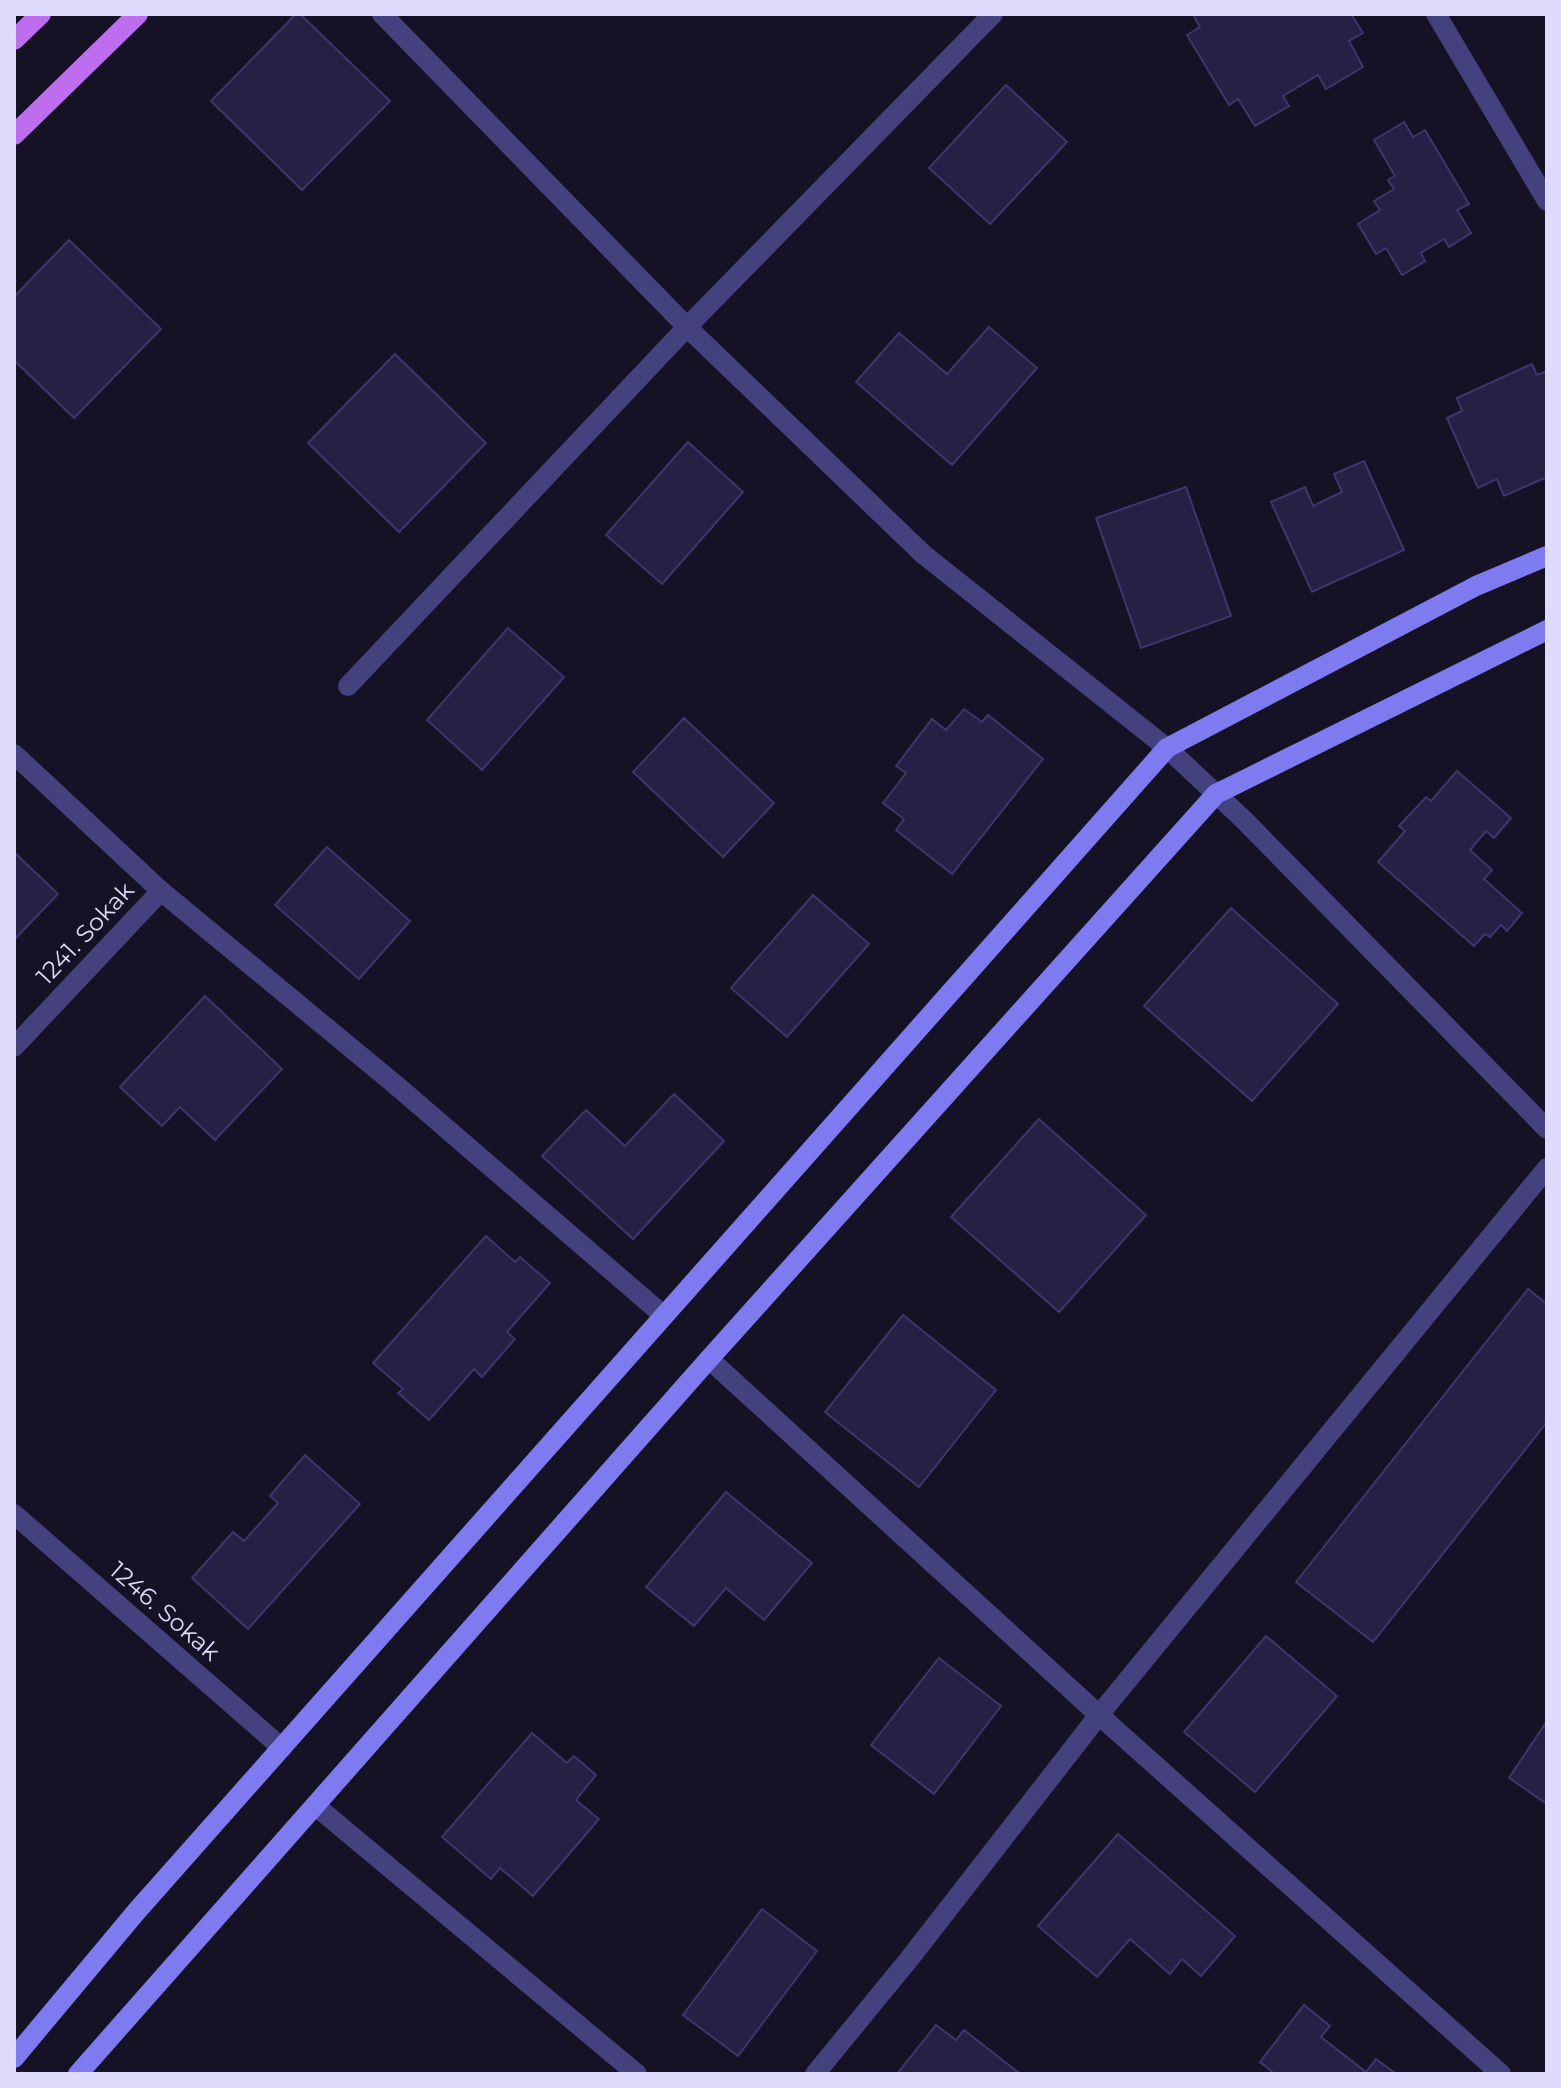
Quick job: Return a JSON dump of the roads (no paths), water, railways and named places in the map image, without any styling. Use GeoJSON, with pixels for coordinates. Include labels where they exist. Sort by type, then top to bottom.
{"type":"FeatureCollection","features":[{"type":"Feature","properties":{"kind":"main road"},"geometry":{"type":"LineString","coordinates":[[14,40],[41,14]]}},
{"type":"Feature","properties":{"kind":"main road"},"geometry":{"type":"LineString","coordinates":[[14,135],[138,14]]}},
{"type":"Feature","properties":{"kind":"main road"},"geometry":{"type":"LineString","coordinates":[[14,2058],[136,1912],[1167,748],[1476,586],[1547,556]]}},
{"type":"Feature","properties":{"kind":"main road"},"geometry":{"type":"LineString","coordinates":[[78,2074],[317,1807],[709,1359],[1216,794],[1547,630]]}},
{"type":"Feature","properties":{"kind":"street"},"geometry":{"type":"LineString","coordinates":[[382,14],[687,327],[923,554],[1167,748],[1547,1129]]}},
{"type":"Feature","properties":{"kind":"street"},"geometry":{"type":"LineString","coordinates":[[348,686],[687,327],[993,14]]}},
{"type":"Feature","properties":{"kind":"street"},"geometry":{"type":"LineString","coordinates":[[1436,14],[1547,201]]}},
{"type":"Feature","properties":{"kind":"street"},"geometry":{"type":"LineString","coordinates":[[14,754],[161,891],[397,1086],[663,1315]]}},
{"type":"Feature","properties":{"kind":"street","name":"1241. Sokak"},"geometry":{"type":"LineString","coordinates":[[14,1047],[161,891]]}},
{"type":"Feature","properties":{"kind":"street"},"geometry":{"type":"LineString","coordinates":[[815,2074],[910,1958],[1099,1715],[1547,1168]]}},
{"type":"Feature","properties":{"kind":"street"},"geometry":{"type":"LineString","coordinates":[[709,1359],[1099,1715],[1501,2074]]}},
{"type":"Feature","properties":{"kind":"street","name":"1246. Sokak"},"geometry":{"type":"LineString","coordinates":[[14,1514],[282,1748]]}},
{"type":"Feature","properties":{"kind":"street"},"geometry":{"type":"LineString","coordinates":[[317,1807],[637,2074]]}}]}
